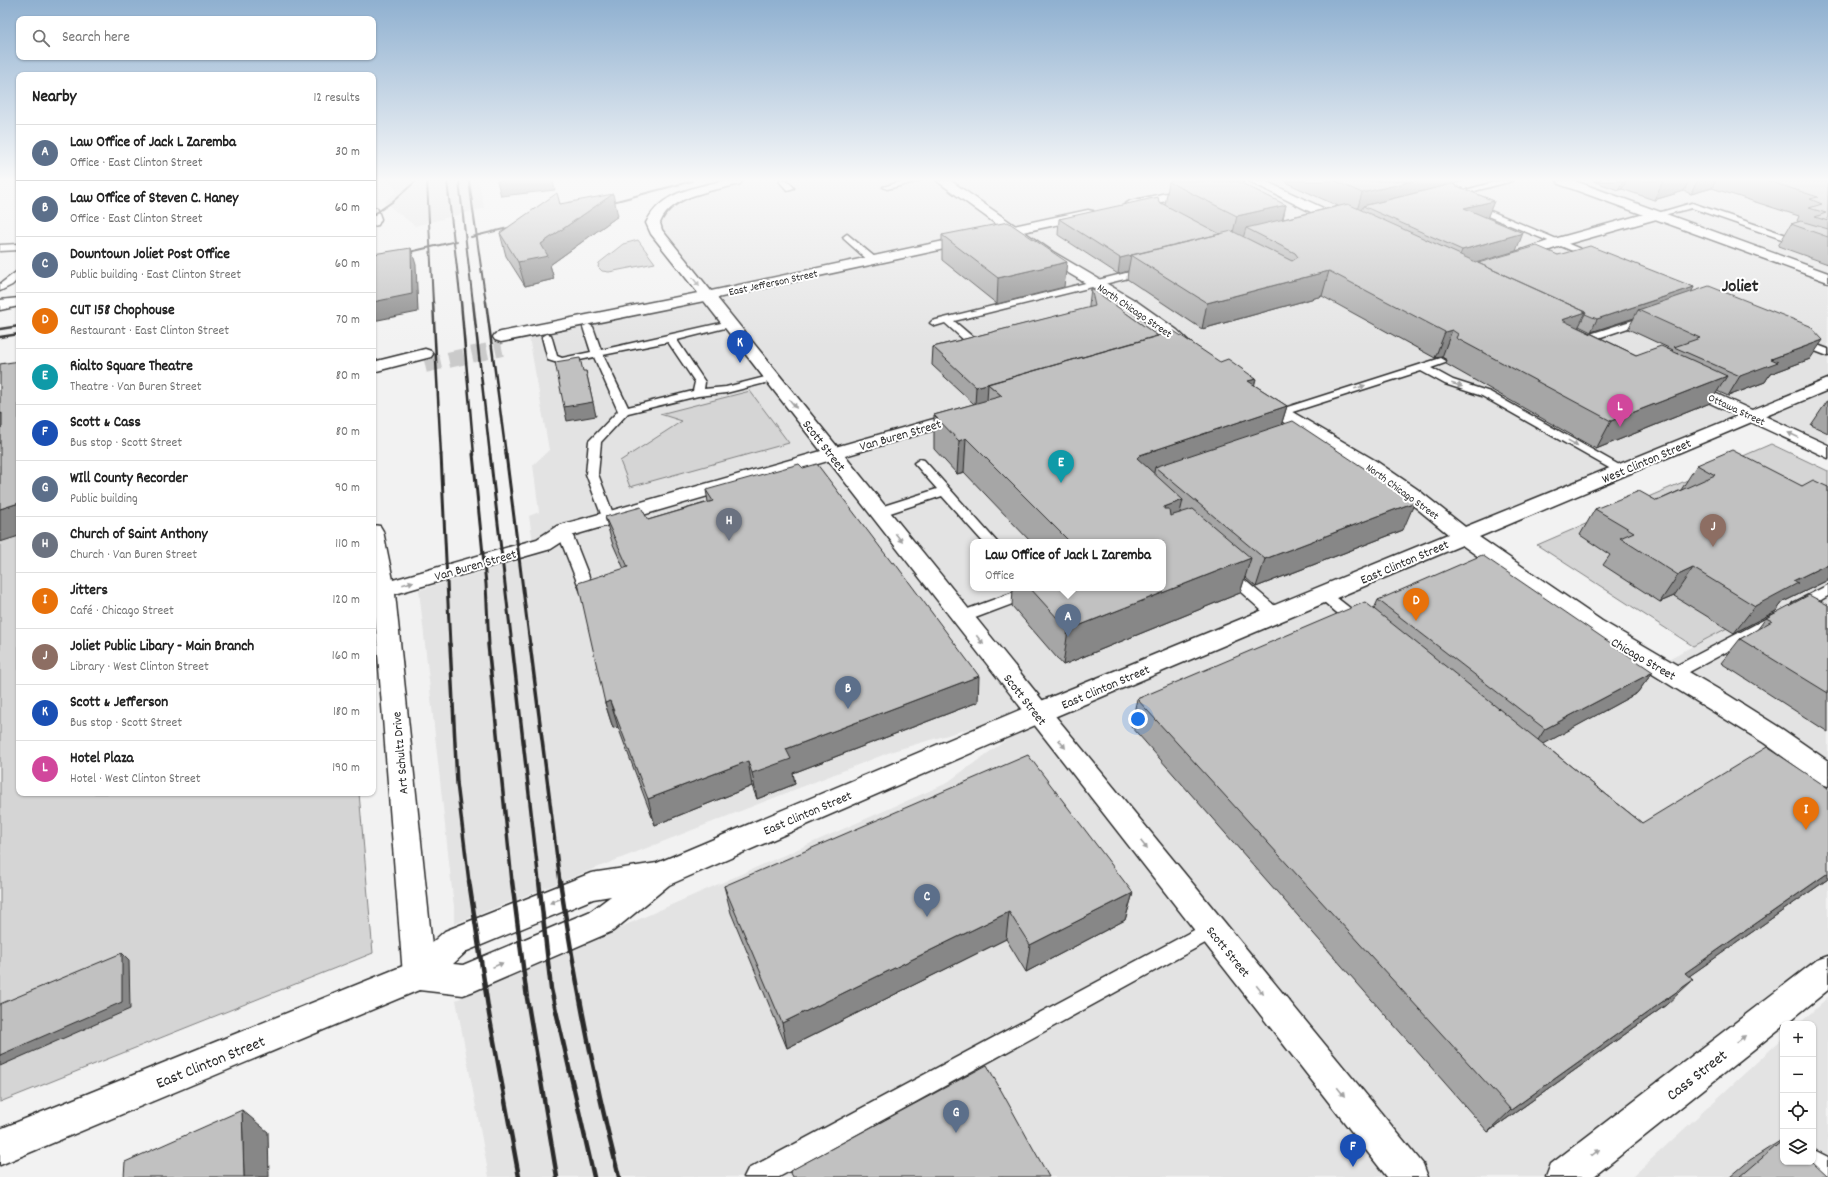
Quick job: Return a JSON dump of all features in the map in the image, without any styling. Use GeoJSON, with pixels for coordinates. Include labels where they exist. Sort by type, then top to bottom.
{"type":"FeatureCollection","features":[{"type":"Feature","properties":{"kind":"street","name":"Scott Street"},"geometry":{"type":"LineString","coordinates":[[659,236],[1211,930],[1410,1177]]}},
{"type":"Feature","properties":{"kind":"street","name":"East Jefferson Street"},"geometry":{"type":"LineString","coordinates":[[708,296],[547,338],[501,342],[708,296],[985,236]]}},
{"type":"Feature","properties":{"kind":"street","name":"North Chicago Street"},"geometry":{"type":"LineString","coordinates":[[1021,236],[1070,269],[1096,283],[1155,321],[1208,365]]}},
{"type":"Feature","properties":{"kind":"street"},"geometry":{"type":"LineString","coordinates":[[1504,261],[1581,236]]}},
{"type":"Feature","properties":{"kind":"street"},"geometry":{"type":"LineString","coordinates":[[1712,236],[1828,278]]}},
{"type":"Feature","properties":{"kind":"street"},"geometry":{"type":"LineString","coordinates":[[0,305],[16,302]]}},
{"type":"Feature","properties":{"kind":"street"},"geometry":{"type":"LineString","coordinates":[[1574,332],[1610,349]]}},
{"type":"Feature","properties":{"kind":"street"},"geometry":{"type":"LineString","coordinates":[[1170,356],[1190,350]]}},
{"type":"Feature","properties":{"kind":"street"},"geometry":{"type":"LineString","coordinates":[[376,367],[425,359],[393,372],[376,373]]}},
{"type":"Feature","properties":{"kind":"street","name":"Ottawa Street"},"geometry":{"type":"LineString","coordinates":[[1675,380],[1828,452]]}},
{"type":"Feature","properties":{"kind":"street","name":"West Clinton Street"},"geometry":{"type":"LineString","coordinates":[[1463,536],[1828,384]]}},
{"type":"Feature","properties":{"kind":"street","name":"North Chicago Street"},"geometry":{"type":"LineString","coordinates":[[1247,392],[1279,413],[1339,446],[1410,493],[1463,536]]}},
{"type":"Feature","properties":{"kind":"street","name":"Van Buren Street"},"geometry":{"type":"LineString","coordinates":[[382,582],[544,544],[564,532],[976,412]]}},
{"type":"Feature","properties":{"kind":"street","name":"East Clinton Street"},"geometry":{"type":"LineString","coordinates":[[0,1147],[419,975],[463,980],[602,921],[659,876],[1038,713],[1463,536]]}},
{"type":"Feature","properties":{"kind":"street","name":"Chicago Street"},"geometry":{"type":"LineString","coordinates":[[1463,536],[1594,627],[1773,736],[1828,775]]}},
{"type":"Feature","properties":{"kind":"street","name":"Art Schultz Drive"},"geometry":{"type":"LineString","coordinates":[[376,548],[382,582],[419,975]]}},
{"type":"Feature","properties":{"kind":"street","name":"Cass Street"},"geometry":{"type":"LineString","coordinates":[[1564,1177],[1828,971]]}},
{"type":"Feature","properties":{"kind":"lane"},"geometry":{"type":"LineString","coordinates":[[1544,236],[1601,260]]}},
{"type":"Feature","properties":{"kind":"lane"},"geometry":{"type":"LineString","coordinates":[[1783,236],[1828,252]]}},
{"type":"Feature","properties":{"kind":"lane"},"geometry":{"type":"LineString","coordinates":[[847,237],[873,260]]}},
{"type":"Feature","properties":{"kind":"lane"},"geometry":{"type":"LineString","coordinates":[[0,248],[16,247]]}},
{"type":"Feature","properties":{"kind":"lane"},"geometry":{"type":"LineString","coordinates":[[935,323],[1154,268]]}},
{"type":"Feature","properties":{"kind":"lane"},"geometry":{"type":"LineString","coordinates":[[0,288],[9,283],[16,276]]}},
{"type":"Feature","properties":{"kind":"lane"},"geometry":{"type":"LineString","coordinates":[[1588,338],[1655,316]]}},
{"type":"Feature","properties":{"kind":"lane"},"geometry":{"type":"LineString","coordinates":[[947,320],[978,347]]}},
{"type":"Feature","properties":{"kind":"lane"},"geometry":{"type":"LineString","coordinates":[[547,338],[552,358],[561,361],[730,324]]}},
{"type":"Feature","properties":{"kind":"lane"},"geometry":{"type":"LineString","coordinates":[[588,327],[597,353],[624,411]]}},
{"type":"Feature","properties":{"kind":"lane"},"geometry":{"type":"LineString","coordinates":[[671,338],[700,382],[698,393]]}},
{"type":"Feature","properties":{"kind":"lane"},"geometry":{"type":"LineString","coordinates":[[1792,338],[1828,353]]}},
{"type":"Feature","properties":{"kind":"lane"},"geometry":{"type":"LineString","coordinates":[[1279,413],[1441,361]]}},
{"type":"Feature","properties":{"kind":"lane"},"geometry":{"type":"LineString","coordinates":[[1420,368],[1449,382],[1486,394],[1622,470]]}},
{"type":"Feature","properties":{"kind":"lane"},"geometry":{"type":"LineString","coordinates":[[609,519],[592,474],[595,441],[624,411],[698,393],[726,390],[773,378]]}},
{"type":"Feature","properties":{"kind":"lane"},"geometry":{"type":"LineString","coordinates":[[1296,439],[1314,433]]}},
{"type":"Feature","properties":{"kind":"lane"},"geometry":{"type":"LineString","coordinates":[[920,463],[987,539]]}},
{"type":"Feature","properties":{"kind":"lane"},"geometry":{"type":"LineString","coordinates":[[879,512],[944,491]]}},
{"type":"Feature","properties":{"kind":"lane"},"geometry":{"type":"LineString","coordinates":[[564,532],[588,592]]}},
{"type":"Feature","properties":{"kind":"lane"},"geometry":{"type":"LineString","coordinates":[[1222,568],[1276,615]]}},
{"type":"Feature","properties":{"kind":"lane"},"geometry":{"type":"LineString","coordinates":[[1673,674],[1828,590]]}},
{"type":"Feature","properties":{"kind":"lane"},"geometry":{"type":"LineString","coordinates":[[962,617],[1031,591]]}},
{"type":"Feature","properties":{"kind":"lane"},"geometry":{"type":"LineString","coordinates":[[1323,594],[1372,634]]}},
{"type":"Feature","properties":{"kind":"lane"},"geometry":{"type":"LineString","coordinates":[[756,1177],[1211,930]]}},
{"type":"Feature","properties":{"kind":"shaded area"},"geometry":{"type":"Polygon","coordinates":[[[662,236],[981,236],[708,295],[662,236]]]}},
{"type":"Feature","properties":{"kind":"shaded area"},"geometry":{"type":"Polygon","coordinates":[[[991,236],[1710,236],[1828,279],[1828,383],[1032,710],[893,751],[454,924],[454,907],[419,590],[535,556],[529,516],[539,512],[533,465],[549,450],[529,337],[991,236]]]}},
{"type":"Feature","properties":{"kind":"shaded area"},"geometry":{"type":"Polygon","coordinates":[[[1716,236],[1828,236],[1828,277],[1716,236]]]}},
{"type":"Feature","properties":{"kind":"shaded area"},"geometry":{"type":"Polygon","coordinates":[[[638,240],[655,263],[609,272],[602,271],[598,267],[599,263],[623,244],[638,240]]]}},
{"type":"Feature","properties":{"kind":"shaded area"},"geometry":{"type":"Polygon","coordinates":[[[1828,386],[1828,450],[1756,417],[1828,386]]]}},
{"type":"Feature","properties":{"kind":"shaded area"},"geometry":{"type":"Polygon","coordinates":[[[750,391],[789,443],[630,487],[620,461],[682,421],[660,414],[750,391]]]}},
{"type":"Feature","properties":{"kind":"shaded area"},"geometry":{"type":"Polygon","coordinates":[[[1771,444],[1828,471],[1828,575],[1693,646],[1537,545],[1771,444]]]}},
{"type":"Feature","properties":{"kind":"shaded area"},"geometry":{"type":"Polygon","coordinates":[[[16,462],[16,796],[359,796],[373,953],[0,1102],[0,465],[16,462]]]}},
{"type":"Feature","properties":{"kind":"shaded area"},"geometry":{"type":"Polygon","coordinates":[[[1463,538],[1655,666],[1828,575],[1828,963],[1555,1177],[1414,1177],[1044,715],[1463,538]]]}},
{"type":"Feature","properties":{"kind":"shaded area"},"geometry":{"type":"Polygon","coordinates":[[[1038,717],[1404,1177],[489,1177],[456,1000],[945,784],[1038,717]]]}},
{"type":"Feature","properties":{"kind":"shaded area"},"geometry":{"type":"Polygon","coordinates":[[[1828,997],[1828,1177],[1632,1177],[1780,1041],[1780,1165],[1816,1165],[1816,1021],[1802,1021],[1828,997]]]}},
{"type":"Feature","properties":{"kind":"building"},"geometry":{"type":"Polygon","coordinates":[[[502,236],[553,236],[541,244],[548,256],[518,262],[502,236]]]}},
{"type":"Feature","properties":{"kind":"building"},"geometry":{"type":"Polygon","coordinates":[[[943,236],[1029,236],[1067,262],[998,278],[943,236]]]}},
{"type":"Feature","properties":{"kind":"building"},"geometry":{"type":"Polygon","coordinates":[[[1085,236],[1212,236],[1120,258],[1085,236]]]}},
{"type":"Feature","properties":{"kind":"building"},"geometry":{"type":"Polygon","coordinates":[[[1211,236],[1242,236],[1292,261],[1298,257],[1295,253],[1262,236],[1418,236],[1586,312],[1562,320],[1636,355],[1661,346],[1727,376],[1611,421],[1456,338],[1458,334],[1452,330],[1445,332],[1329,271],[1207,303],[1131,255],[1211,236]]]}},
{"type":"Feature","properties":{"kind":"building"},"geometry":{"type":"Polygon","coordinates":[[[1430,236],[1512,236],[1462,250],[1430,236]]]}},
{"type":"Feature","properties":{"kind":"building"},"geometry":{"type":"Polygon","coordinates":[[[1537,246],[1558,255],[1590,246],[1694,287],[1597,319],[1585,314],[1586,312],[1478,263],[1537,246]]]}},
{"type":"Feature","properties":{"kind":"building"},"geometry":{"type":"Polygon","coordinates":[[[411,248],[412,294],[376,301],[376,254],[411,248]]]}},
{"type":"Feature","properties":{"kind":"building"},"geometry":{"type":"Polygon","coordinates":[[[1709,286],[1810,326],[1823,340],[1771,359],[1778,362],[1740,376],[1674,347],[1700,338],[1638,310],[1709,286]]]}},
{"type":"Feature","properties":{"kind":"building"},"geometry":{"type":"Polygon","coordinates":[[[1091,288],[1158,336],[976,387],[933,347],[1095,306],[1091,288]]]}},
{"type":"Feature","properties":{"kind":"building"},"geometry":{"type":"Polygon","coordinates":[[[1174,331],[1220,362],[1228,359],[1256,379],[1248,381],[1287,406],[1140,455],[1137,458],[1183,500],[1164,507],[1164,509],[1169,509],[1170,516],[1193,509],[1251,558],[1068,630],[1033,591],[1166,591],[1166,539],[1067,539],[966,438],[959,441],[934,415],[1002,396],[988,384],[1174,331]]]}},
{"type":"Feature","properties":{"kind":"building"},"geometry":{"type":"Polygon","coordinates":[[[580,358],[583,371],[586,371],[593,402],[564,407],[555,362],[580,358]]]}},
{"type":"Feature","properties":{"kind":"building"},"geometry":{"type":"Polygon","coordinates":[[[16,361],[16,504],[0,509],[0,428],[2,427],[2,413],[0,414],[0,364],[16,361]]]}},
{"type":"Feature","properties":{"kind":"building"},"geometry":{"type":"Polygon","coordinates":[[[1293,421],[1415,502],[1265,559],[1155,467],[1293,421]]]}},
{"type":"Feature","properties":{"kind":"building"},"geometry":{"type":"Polygon","coordinates":[[[1732,450],[1802,486],[1813,480],[1828,487],[1828,564],[1793,581],[1798,583],[1755,606],[1693,568],[1678,575],[1620,538],[1634,532],[1595,509],[1639,491],[1657,501],[1715,475],[1697,465],[1732,450]]]}},
{"type":"Feature","properties":{"kind":"building"},"geometry":{"type":"Polygon","coordinates":[[[799,464],[803,468],[817,464],[892,563],[894,562],[979,676],[786,749],[791,759],[752,773],[748,761],[648,799],[610,701],[605,703],[578,583],[628,567],[605,517],[641,507],[648,520],[713,501],[706,490],[799,464]]]}},
{"type":"Feature","properties":{"kind":"building"},"geometry":{"type":"Polygon","coordinates":[[[1482,555],[1653,672],[1545,729],[1378,600],[1482,555]]]}},
{"type":"Feature","properties":{"kind":"building"},"geometry":{"type":"Polygon","coordinates":[[[1809,595],[1828,605],[1828,693],[1740,639],[1772,621],[1766,618],[1809,595]]]}},
{"type":"Feature","properties":{"kind":"building"},"geometry":{"type":"Polygon","coordinates":[[[1365,602],[1642,823],[1767,747],[1828,788],[1828,873],[1685,973],[1693,980],[1511,1110],[1137,699],[1365,602]]]}},
{"type":"Feature","properties":{"kind":"building"},"geometry":{"type":"Polygon","coordinates":[[[1028,755],[1133,893],[1030,945],[1009,912],[782,1023],[724,886],[1028,755]]]}},
{"type":"Feature","properties":{"kind":"building"},"geometry":{"type":"Polygon","coordinates":[[[122,953],[122,1002],[0,1055],[0,1004],[122,953]]]}},
{"type":"Feature","properties":{"kind":"building"},"geometry":{"type":"Polygon","coordinates":[[[987,1065],[1049,1177],[793,1177],[790,1171],[987,1065]]]}},
{"type":"Feature","properties":{"kind":"building"},"geometry":{"type":"Polygon","coordinates":[[[242,1110],[244,1177],[124,1177],[125,1162],[242,1110]]]}},
{"type":"Feature","properties":{"kind":"building"},"geometry":{"type":"Polygon","coordinates":[[[1780,1143],[1780,1165],[1815,1165],[1828,1177],[1740,1177],[1780,1143]]]}},
{"type":"Feature","properties":{"kind":"tunnel"},"geometry":{"type":"LineString","coordinates":[[425,365],[502,348]]}},
{"type":"Feature","properties":{"kind":"railway"},"geometry":{"type":"LineString","coordinates":[[430,236],[430,247]]}},
{"type":"Feature","properties":{"kind":"railway"},"geometry":{"type":"LineString","coordinates":[[453,236],[454,242]]}},
{"type":"Feature","properties":{"kind":"railway"},"geometry":{"type":"LineString","coordinates":[[465,236],[473,303]]}},
{"type":"Feature","properties":{"kind":"railway"},"geometry":{"type":"LineString","coordinates":[[471,237],[475,236]]}},
{"type":"Feature","properties":{"kind":"railway"},"geometry":{"type":"LineString","coordinates":[[477,236],[486,303]]}},
{"type":"Feature","properties":{"kind":"railway"},"geometry":{"type":"LineString","coordinates":[[430,247],[454,242]]}},
{"type":"Feature","properties":{"kind":"railway"},"geometry":{"type":"LineString","coordinates":[[454,242],[461,303]]}},
{"type":"Feature","properties":{"kind":"railway"},"geometry":{"type":"LineString","coordinates":[[401,254],[430,247]]}},
{"type":"Feature","properties":{"kind":"railway"},"geometry":{"type":"LineString","coordinates":[[430,247],[433,303]]}},
{"type":"Feature","properties":{"kind":"railway"},"geometry":{"type":"LineString","coordinates":[[433,302],[441,455]]}},
{"type":"Feature","properties":{"kind":"railway"},"geometry":{"type":"LineString","coordinates":[[461,302],[474,455]]}},
{"type":"Feature","properties":{"kind":"railway"},"geometry":{"type":"LineString","coordinates":[[473,302],[490,455]]}},
{"type":"Feature","properties":{"kind":"railway"},"geometry":{"type":"LineString","coordinates":[[486,302],[506,455]]}},
{"type":"Feature","properties":{"kind":"railway"},"geometry":{"type":"LineString","coordinates":[[0,329],[16,326]]}},
{"type":"Feature","properties":{"kind":"railway"},"geometry":{"type":"LineString","coordinates":[[0,337],[16,334]]}},
{"type":"Feature","properties":{"kind":"railway"},"geometry":{"type":"LineString","coordinates":[[441,454],[450,645]]}},
{"type":"Feature","properties":{"kind":"railway"},"geometry":{"type":"LineString","coordinates":[[473,454],[486,584],[489,645]]}},
{"type":"Feature","properties":{"kind":"railway"},"geometry":{"type":"LineString","coordinates":[[490,454],[512,645]]}},
{"type":"Feature","properties":{"kind":"railway"},"geometry":{"type":"LineString","coordinates":[[506,454],[530,645]]}},
{"type":"Feature","properties":{"kind":"railway"},"geometry":{"type":"LineString","coordinates":[[450,644],[457,783],[469,882]]}},
{"type":"Feature","properties":{"kind":"railway"},"geometry":{"type":"LineString","coordinates":[[488,644],[512,882]]}},
{"type":"Feature","properties":{"kind":"railway"},"geometry":{"type":"LineString","coordinates":[[512,644],[539,882]]}},
{"type":"Feature","properties":{"kind":"railway"},"geometry":{"type":"LineString","coordinates":[[530,644],[560,882]]}},
{"type":"Feature","properties":{"kind":"railway"},"geometry":{"type":"LineString","coordinates":[[469,881],[489,1014],[519,1177]]}},
{"type":"Feature","properties":{"kind":"railway"},"geometry":{"type":"LineString","coordinates":[[512,881],[527,998],[557,1177]]}},
{"type":"Feature","properties":{"kind":"railway"},"geometry":{"type":"LineString","coordinates":[[539,881],[551,989],[594,1177]]}},
{"type":"Feature","properties":{"kind":"railway"},"geometry":{"type":"LineString","coordinates":[[560,881],[586,1029],[601,1103],[619,1177]]}},
{"type":"Feature","properties":{"kind":"place","name":"Scott & Jefferson"},"geometry":{"type":"Point","coordinates":[740,363]}},
{"type":"Feature","properties":{"kind":"place","name":"Hotel Plaza"},"geometry":{"type":"Point","coordinates":[1620,427]}},
{"type":"Feature","properties":{"kind":"place","name":"Rialto Square Theatre"},"geometry":{"type":"Point","coordinates":[1061,483]}},
{"type":"Feature","properties":{"kind":"place","name":"Church of Saint Anthony"},"geometry":{"type":"Point","coordinates":[729,541]}},
{"type":"Feature","properties":{"kind":"place","name":"Joliet Public Libary - Main Branch"},"geometry":{"type":"Point","coordinates":[1713,547]}},
{"type":"Feature","properties":{"kind":"place","name":"CUT 158 Chophouse"},"geometry":{"type":"Point","coordinates":[1416,621]}},
{"type":"Feature","properties":{"kind":"place","name":"Law Office of Jack L Zaremba"},"geometry":{"type":"Point","coordinates":[1068,637]}},
{"type":"Feature","properties":{"kind":"place","name":"Law Office of Steven C. Haney"},"geometry":{"type":"Point","coordinates":[848,709]}},
{"type":"Feature","properties":{"kind":"place","name":"Jitters"},"geometry":{"type":"Point","coordinates":[1806,830]}},
{"type":"Feature","properties":{"kind":"place","name":"Downtown Joliet Post Office"},"geometry":{"type":"Point","coordinates":[927,917]}},
{"type":"Feature","properties":{"kind":"place","name":"WIll County Recorder"},"geometry":{"type":"Point","coordinates":[956,1133]}},
{"type":"Feature","properties":{"kind":"place","name":"Scott & Cass"},"geometry":{"type":"Point","coordinates":[1353,1167]}},
{"type":"Feature","properties":{"kind":"district","name":"Joliet"},"geometry":{"type":"Point","coordinates":[1740,285]}}]}
